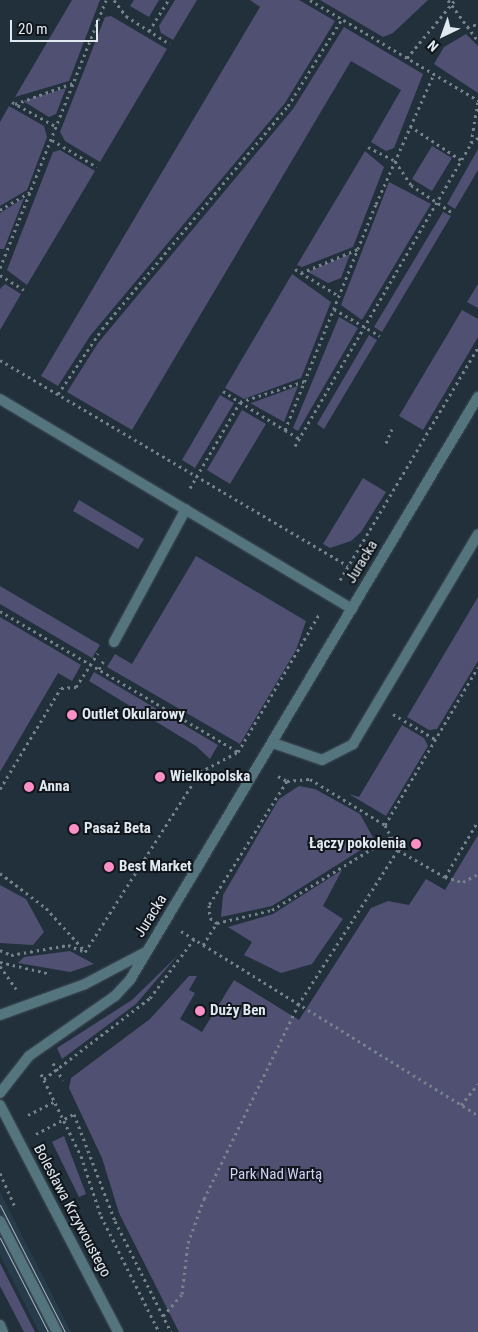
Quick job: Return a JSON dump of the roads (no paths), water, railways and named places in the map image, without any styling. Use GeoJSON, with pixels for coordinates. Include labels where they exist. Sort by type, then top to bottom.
{"type":"FeatureCollection","features":[{"type":"Feature","properties":{"kind":"street","name":"Juracka"},"geometry":{"type":"LineString","coordinates":[[0,1093],[29,1056],[116,996],[147,951],[478,397]]}},
{"type":"Feature","properties":{"kind":"street"},"geometry":{"type":"LineString","coordinates":[[0,400],[352,609]]}},
{"type":"Feature","properties":{"kind":"street"},"geometry":{"type":"LineString","coordinates":[[114,642],[186,510]]}},
{"type":"Feature","properties":{"kind":"street"},"geometry":{"type":"LineString","coordinates":[[273,743],[322,760],[353,744],[478,534]]}},
{"type":"Feature","properties":{"kind":"street","name":"Juracka"},"geometry":{"type":"LineString","coordinates":[[0,1015],[85,984],[147,951]]}},
{"type":"Feature","properties":{"kind":"street","name":"Bolesława Krzywoustego"},"geometry":{"type":"LineString","coordinates":[[0,1105],[118,1332]]}},
{"type":"Feature","properties":{"kind":"street"},"geometry":{"type":"LineString","coordinates":[[0,1221],[57,1332]]}},
{"type":"Feature","properties":{"kind":"street"},"geometry":{"type":"LineString","coordinates":[[0,1325],[3,1332]]}},
{"type":"Feature","properties":{"kind":"tram line"},"geometry":{"type":"LineString","coordinates":[[0,1205],[65,1332]]}},
{"type":"Feature","properties":{"kind":"tram line"},"geometry":{"type":"LineString","coordinates":[[0,1238],[48,1332]]}},
{"type":"Feature","properties":{"kind":"place","name":"Outlet Okularowy"},"geometry":{"type":"Point","coordinates":[72,715]}},
{"type":"Feature","properties":{"kind":"place","name":"Wielkopolska"},"geometry":{"type":"Point","coordinates":[160,777]}},
{"type":"Feature","properties":{"kind":"place","name":"Anna"},"geometry":{"type":"Point","coordinates":[29,787]}},
{"type":"Feature","properties":{"kind":"place","name":"Pasaż Beta"},"geometry":{"type":"Point","coordinates":[74,829]}},
{"type":"Feature","properties":{"kind":"place","name":"Łączy pokolenia"},"geometry":{"type":"Point","coordinates":[416,844]}},
{"type":"Feature","properties":{"kind":"place","name":"Best Market"},"geometry":{"type":"Point","coordinates":[109,867]}},
{"type":"Feature","properties":{"kind":"place","name":"Duży Ben"},"geometry":{"type":"Point","coordinates":[200,1011]}},
{"type":"Feature","properties":{"kind":"park label","name":"Park Nad Wartą"},"geometry":{"type":"Point","coordinates":[276,1175]}}]}
